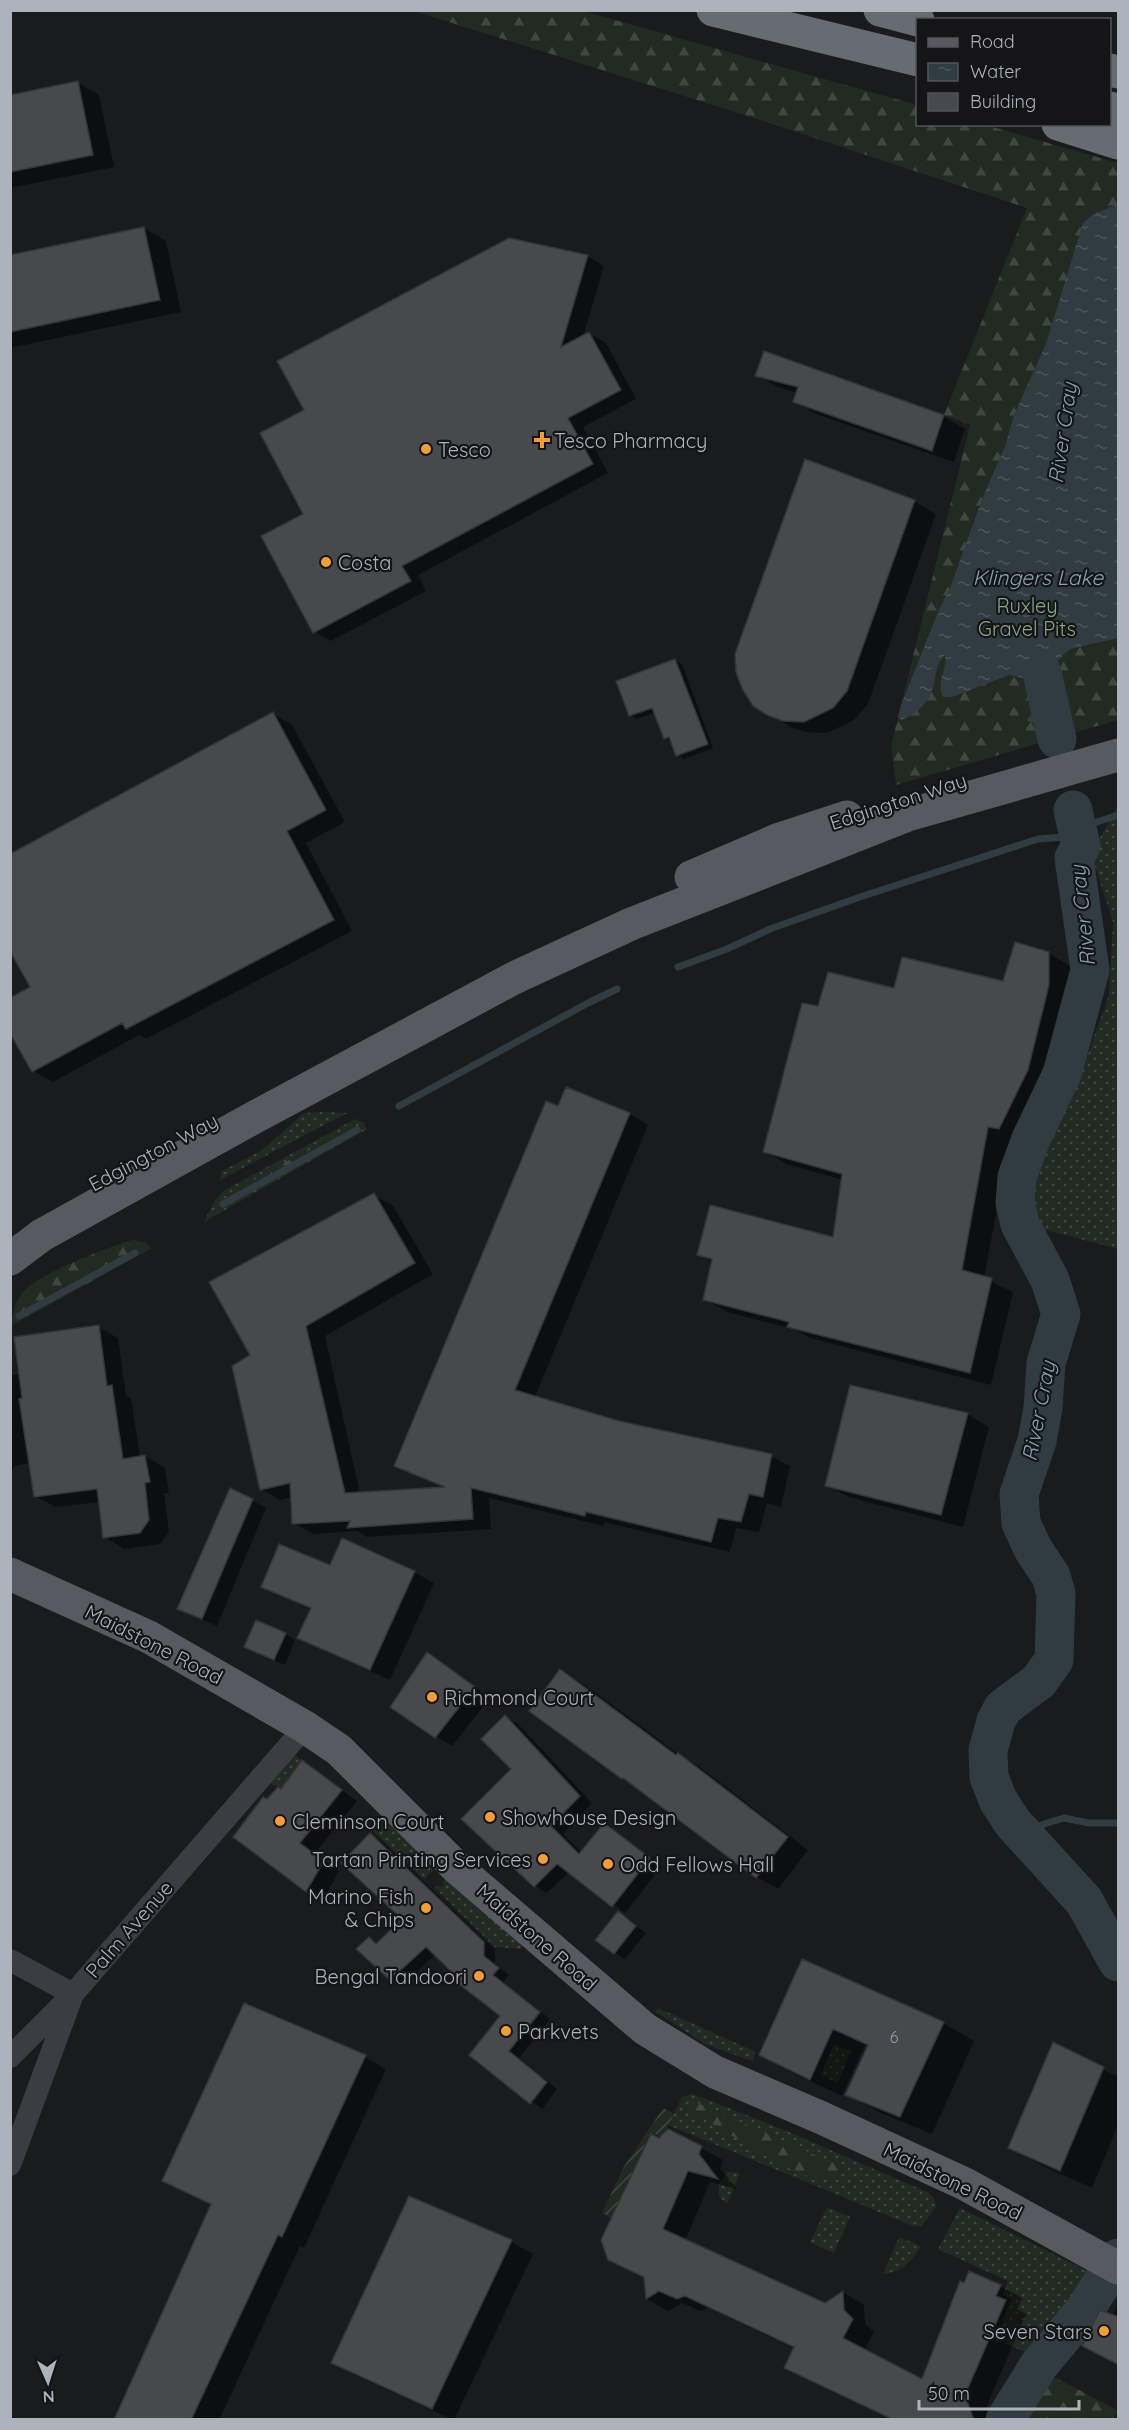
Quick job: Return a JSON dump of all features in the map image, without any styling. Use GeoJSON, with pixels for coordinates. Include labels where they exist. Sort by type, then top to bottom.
{"type":"FeatureCollection","features":[{"type":"Feature","properties":{"kind":"highway"},"geometry":{"type":"LineString","coordinates":[[880,10],[916,19]]}},
{"type":"Feature","properties":{"kind":"highway"},"geometry":{"type":"LineString","coordinates":[[717,11],[916,60]]}},
{"type":"Feature","properties":{"kind":"highway"},"geometry":{"type":"LineString","coordinates":[[717,11],[863,66],[916,81]]}},
{"type":"Feature","properties":{"kind":"highway"},"geometry":{"type":"LineString","coordinates":[[1061,126],[1119,143]]}},
{"type":"Feature","properties":{"kind":"main road","name":"Edgington Way"},"geometry":{"type":"LineString","coordinates":[[12,1245],[296,1074],[356,1052],[514,978],[683,880],[800,832],[991,771],[1119,736]]}},
{"type":"Feature","properties":{"kind":"main road","name":"Edgington Way"},"geometry":{"type":"LineString","coordinates":[[12,1245],[42,1235],[110,1197],[489,971],[566,934],[584,936],[626,915],[908,815],[1119,755]]}},
{"type":"Feature","properties":{"kind":"main road","name":"Edgington Way"},"geometry":{"type":"LineString","coordinates":[[683,880],[688,886],[900,811],[908,815]]}},
{"type":"Feature","properties":{"kind":"main road","name":"Maidstone Road"},"geometry":{"type":"LineString","coordinates":[[10,1574],[149,1637],[305,1727],[339,1750],[458,1869],[645,2029],[716,2072],[965,2184],[1106,2262]]}},
{"type":"Feature","properties":{"kind":"street","name":"Palm Avenue"},"geometry":{"type":"LineString","coordinates":[[10,2165],[73,1994],[305,1727]]}},
{"type":"Feature","properties":{"kind":"street"},"geometry":{"type":"LineString","coordinates":[[10,1960],[73,1994],[10,2057]]}},
{"type":"Feature","properties":{"kind":"green space","name":"Ruxley Gravel Pits"},"geometry":{"type":"Polygon","coordinates":[[[414,11],[583,11],[916,105],[916,126],[989,126],[1118,163],[1118,720],[896,785],[891,746],[970,425],[944,415],[1027,208],[754,118],[414,11]]]}},
{"type":"Feature","properties":{"kind":"green space"},"geometry":{"type":"Polygon","coordinates":[[[1118,805],[1118,1249],[1035,1227],[1026,1193],[1034,1160],[1073,1097],[1109,995],[1113,922],[1091,854],[1118,805]]]}},
{"type":"Feature","properties":{"kind":"green space"},"geometry":{"type":"Polygon","coordinates":[[[304,1113],[347,1113],[220,1180],[222,1171],[261,1151],[304,1113]]]}},
{"type":"Feature","properties":{"kind":"green space"},"geometry":{"type":"Polygon","coordinates":[[[355,1119],[363,1122],[367,1129],[204,1222],[215,1200],[225,1190],[355,1119]]]}},
{"type":"Feature","properties":{"kind":"green space"},"geometry":{"type":"Polygon","coordinates":[[[342,1131],[349,1131],[349,1137],[215,1213],[217,1203],[342,1131]]]}},
{"type":"Feature","properties":{"kind":"green space"},"geometry":{"type":"Polygon","coordinates":[[[132,1240],[144,1242],[152,1248],[11,1326],[18,1300],[31,1285],[74,1262],[132,1240]]]}},
{"type":"Feature","properties":{"kind":"green space"},"geometry":{"type":"Polygon","coordinates":[[[290,1752],[302,1760],[281,1789],[266,1780],[290,1752]]]}},
{"type":"Feature","properties":{"kind":"green space"},"geometry":{"type":"Polygon","coordinates":[[[386,1818],[436,1868],[424,1879],[373,1831],[386,1818]]]}},
{"type":"Feature","properties":{"kind":"green space"},"geometry":{"type":"Polygon","coordinates":[[[446,1879],[523,1945],[520,1949],[495,1947],[435,1888],[438,1885],[441,1887],[444,1885],[442,1882],[446,1879]]]}},
{"type":"Feature","properties":{"kind":"green space"},"geometry":{"type":"Polygon","coordinates":[[[658,2008],[756,2052],[752,2061],[705,2044],[655,2011],[658,2008]]]}},
{"type":"Feature","properties":{"kind":"green space"},"geometry":{"type":"Polygon","coordinates":[[[834,2044],[851,2051],[838,2083],[820,2075],[834,2044]]]}},
{"type":"Feature","properties":{"kind":"green space"},"geometry":{"type":"Polygon","coordinates":[[[693,2094],[789,2132],[927,2192],[934,2198],[936,2207],[921,2227],[913,2226],[668,2125],[682,2097],[693,2094]]]}},
{"type":"Feature","properties":{"kind":"green space"},"geometry":{"type":"Polygon","coordinates":[[[691,2100],[842,2167],[837,2176],[813,2178],[783,2166],[687,2109],[691,2100]]]}},
{"type":"Feature","properties":{"kind":"green space"},"geometry":{"type":"Polygon","coordinates":[[[663,2108],[674,2114],[662,2137],[653,2133],[649,2136],[611,2218],[602,2213],[623,2168],[663,2108]]]}},
{"type":"Feature","properties":{"kind":"green space"},"geometry":{"type":"Polygon","coordinates":[[[727,2172],[740,2173],[727,2204],[719,2197],[719,2184],[727,2172]]]}},
{"type":"Feature","properties":{"kind":"green space"},"geometry":{"type":"Polygon","coordinates":[[[827,2207],[850,2217],[834,2253],[810,2242],[827,2207]]]}},
{"type":"Feature","properties":{"kind":"green space"},"geometry":{"type":"Polygon","coordinates":[[[960,2208],[1100,2277],[1074,2313],[1031,2354],[996,2340],[1011,2299],[1003,2295],[1008,2281],[938,2249],[960,2208]]]}},
{"type":"Feature","properties":{"kind":"green space"},"geometry":{"type":"Polygon","coordinates":[[[899,2237],[921,2246],[914,2257],[901,2269],[883,2274],[899,2237]]]}},
{"type":"Feature","properties":{"kind":"green space"},"geometry":{"type":"Polygon","coordinates":[[[1041,2370],[1117,2410],[1113,2419],[1024,2419],[1019,2409],[1025,2394],[1041,2370]]]}},
{"type":"Feature","properties":{"kind":"water","name":"Klingers Lake"},"geometry":{"type":"Polygon","coordinates":[[[1118,204],[1118,638],[1071,649],[1052,669],[1050,682],[1052,688],[1070,710],[1065,713],[1061,723],[1043,728],[1027,720],[1034,700],[1028,679],[1009,675],[952,697],[943,697],[940,687],[945,655],[937,669],[928,700],[917,711],[901,720],[898,717],[901,705],[950,588],[984,494],[1005,447],[1014,415],[1046,344],[1083,223],[1092,215],[1118,204]]]}},
{"type":"Feature","properties":{"kind":"building"},"geometry":{"type":"Polygon","coordinates":[[[78,81],[93,155],[10,172],[10,95],[78,81]]]}},
{"type":"Feature","properties":{"kind":"building"},"geometry":{"type":"Polygon","coordinates":[[[144,227],[160,300],[10,332],[10,255],[144,227]]]}},
{"type":"Feature","properties":{"kind":"building","name":"Tesco"},"geometry":{"type":"Polygon","coordinates":[[[509,238],[588,255],[561,347],[589,332],[621,390],[568,418],[593,464],[402,566],[411,581],[313,633],[261,536],[303,514],[260,433],[304,410],[277,361],[509,238]]]}},
{"type":"Feature","properties":{"kind":"building"},"geometry":{"type":"Polygon","coordinates":[[[764,351],[944,415],[932,451],[793,402],[798,387],[755,376],[764,351]]]}},
{"type":"Feature","properties":{"kind":"building"},"geometry":{"type":"Polygon","coordinates":[[[805,459],[915,500],[847,691],[833,708],[804,722],[783,721],[753,706],[736,672],[735,654],[805,459]]]}},
{"type":"Feature","properties":{"kind":"building"},"geometry":{"type":"Polygon","coordinates":[[[675,659],[708,744],[676,756],[669,737],[664,739],[652,708],[629,716],[616,681],[675,659]]]}},
{"type":"Feature","properties":{"kind":"building"},"geometry":{"type":"Polygon","coordinates":[[[273,712],[326,810],[287,831],[334,920],[126,1029],[122,1023],[32,1072],[10,1033],[10,998],[30,987],[10,951],[10,854],[273,712]]]}},
{"type":"Feature","properties":{"kind":"building"},"geometry":{"type":"Polygon","coordinates":[[[1015,942],[1049,952],[1049,985],[1028,1070],[999,1129],[988,1127],[962,1270],[992,1278],[970,1373],[787,1327],[789,1322],[703,1300],[712,1259],[697,1255],[710,1205],[833,1237],[842,1174],[763,1152],[802,1003],[818,1006],[828,972],[894,988],[902,957],[1003,981],[1015,942]]]}},
{"type":"Feature","properties":{"kind":"building"},"geometry":{"type":"Polygon","coordinates":[[[566,1087],[630,1113],[515,1390],[619,1421],[772,1454],[763,1497],[749,1494],[741,1522],[718,1518],[711,1542],[586,1512],[585,1516],[471,1488],[473,1519],[347,1528],[350,1521],[292,1524],[290,1483],[260,1490],[232,1366],[250,1355],[209,1282],[374,1193],[415,1263],[306,1326],[345,1493],[445,1487],[394,1466],[546,1101],[558,1106],[566,1087]]]}},
{"type":"Feature","properties":{"kind":"building"},"geometry":{"type":"Polygon","coordinates":[[[99,1325],[107,1386],[112,1385],[123,1459],[145,1455],[150,1482],[145,1483],[149,1520],[140,1533],[103,1538],[97,1489],[34,1497],[19,1399],[22,1398],[14,1337],[99,1325]]]}},
{"type":"Feature","properties":{"kind":"building"},"geometry":{"type":"Polygon","coordinates":[[[850,1385],[968,1413],[941,1515],[825,1486],[850,1385]]]}},
{"type":"Feature","properties":{"kind":"building"},"geometry":{"type":"Polygon","coordinates":[[[230,1488],[253,1499],[202,1619],[177,1609],[230,1488]]]}},
{"type":"Feature","properties":{"kind":"building"},"geometry":{"type":"Polygon","coordinates":[[[342,1538],[415,1571],[370,1670],[297,1638],[311,1608],[261,1587],[279,1544],[330,1565],[342,1538]]]}},
{"type":"Feature","properties":{"kind":"building"},"geometry":{"type":"Polygon","coordinates":[[[256,1620],[286,1633],[274,1660],[244,1647],[256,1620]]]}},
{"type":"Feature","properties":{"kind":"building","name":"Richmond Court"},"geometry":{"type":"Polygon","coordinates":[[[427,1652],[475,1687],[435,1738],[390,1707],[427,1652]]]}},
{"type":"Feature","properties":{"kind":"building"},"geometry":{"type":"Polygon","coordinates":[[[560,1669],[676,1755],[678,1753],[788,1837],[756,1878],[529,1711],[560,1669]]]}},
{"type":"Feature","properties":{"kind":"building"},"geometry":{"type":"Polygon","coordinates":[[[505,1715],[580,1796],[551,1826],[579,1854],[604,1823],[650,1858],[612,1907],[557,1864],[534,1887],[461,1819],[511,1769],[481,1739],[505,1715]]]}},
{"type":"Feature","properties":{"kind":"building","name":"Cleminson Court"},"geometry":{"type":"Polygon","coordinates":[[[302,1760],[342,1790],[300,1843],[324,1861],[306,1892],[233,1837],[263,1797],[267,1799],[278,1787],[281,1789],[302,1760]]]}},
{"type":"Feature","properties":{"kind":"building"},"geometry":{"type":"Polygon","coordinates":[[[370,1833],[484,1942],[484,1956],[499,1968],[493,1975],[540,2012],[509,2051],[547,2082],[530,2104],[469,2055],[500,2016],[459,1984],[461,1981],[426,1947],[390,1980],[356,1949],[369,1937],[376,1944],[402,1919],[341,1863],[370,1833]]]}},
{"type":"Feature","properties":{"kind":"building"},"geometry":{"type":"Polygon","coordinates":[[[618,1911],[636,1926],[614,1954],[595,1940],[618,1911]]]}},
{"type":"Feature","properties":{"kind":"building"},"geometry":{"type":"Polygon","coordinates":[[[802,1959],[944,2022],[900,2117],[845,2095],[868,2045],[833,2029],[810,2080],[759,2055],[802,1959]]]}},
{"type":"Feature","properties":{"kind":"building"},"geometry":{"type":"Polygon","coordinates":[[[244,2003],[366,2055],[282,2237],[278,2235],[191,2420],[114,2420],[211,2204],[162,2181],[244,2003]]]}},
{"type":"Feature","properties":{"kind":"building"},"geometry":{"type":"Polygon","coordinates":[[[1053,2042],[1104,2067],[1060,2171],[1008,2148],[1053,2042]]]}},
{"type":"Feature","properties":{"kind":"building"},"geometry":{"type":"Polygon","coordinates":[[[668,2129],[702,2146],[699,2154],[718,2179],[688,2171],[663,2229],[825,2303],[843,2291],[844,2310],[853,2319],[843,2338],[922,2379],[960,2281],[964,2283],[969,2271],[1001,2285],[996,2296],[1006,2300],[965,2395],[974,2420],[894,2420],[784,2368],[794,2347],[685,2296],[677,2299],[659,2291],[646,2299],[644,2277],[608,2260],[601,2240],[651,2134],[659,2138],[668,2129]]]}},
{"type":"Feature","properties":{"kind":"building"},"geometry":{"type":"Polygon","coordinates":[[[409,2196],[512,2240],[432,2409],[331,2363],[409,2196]]]}},
{"type":"Feature","properties":{"kind":"building","name":"Seven Stars"},"geometry":{"type":"Polygon","coordinates":[[[1100,2310],[1119,2317],[1119,2365],[1082,2346],[1100,2310]]]}},
{"type":"Feature","properties":{"kind":"waterway","name":"River Cray"},"geometry":{"type":"LineString","coordinates":[[1042,673],[1057,739]]}},
{"type":"Feature","properties":{"kind":"waterway","name":"River Cray"},"geometry":{"type":"LineString","coordinates":[[1073,810],[1081,846],[1074,858],[1090,970],[1062,1074],[1031,1139],[1017,1177],[1015,1203],[1020,1224],[1050,1280],[1061,1314],[1046,1363],[1043,1408],[1037,1441],[1019,1494],[1021,1523],[1033,1549],[1051,1576],[1056,1594],[1054,1660],[1039,1681],[1003,1708],[996,1721],[988,1750],[989,1777],[998,1800],[1013,1823],[1084,1901],[1118,1962]]}},
{"type":"Feature","properties":{"kind":"waterway"},"geometry":{"type":"LineString","coordinates":[[678,967],[727,949],[770,929],[1038,839],[1063,837],[1081,846],[1094,823],[1118,815]]}},
{"type":"Feature","properties":{"kind":"waterway"},"geometry":{"type":"LineString","coordinates":[[399,1106],[617,989]]}},
{"type":"Feature","properties":{"kind":"waterway"},"geometry":{"type":"LineString","coordinates":[[223,1204],[357,1130]]}},
{"type":"Feature","properties":{"kind":"waterway"},"geometry":{"type":"LineString","coordinates":[[19,1316],[135,1253]]}},
{"type":"Feature","properties":{"kind":"waterway"},"geometry":{"type":"LineString","coordinates":[[1029,1838],[1034,1829],[1064,1818],[1089,1823],[1118,1823]]}},
{"type":"Feature","properties":{"kind":"waterway","name":"River Cray"},"geometry":{"type":"LineString","coordinates":[[1005,2420],[1039,2365],[1084,2311],[1118,2258]]}},
{"type":"Feature","properties":{"kind":"place","name":"Tesco Pharmacy"},"geometry":{"type":"Point","coordinates":[542,440]}},
{"type":"Feature","properties":{"kind":"place","name":"Tesco"},"geometry":{"type":"Point","coordinates":[426,449]}},
{"type":"Feature","properties":{"kind":"place","name":"Costa"},"geometry":{"type":"Point","coordinates":[326,562]}},
{"type":"Feature","properties":{"kind":"place","name":"Richmond Court"},"geometry":{"type":"Point","coordinates":[432,1697]}},
{"type":"Feature","properties":{"kind":"place","name":"Showhouse Design"},"geometry":{"type":"Point","coordinates":[490,1817]}},
{"type":"Feature","properties":{"kind":"place","name":"Cleminson Court"},"geometry":{"type":"Point","coordinates":[280,1821]}},
{"type":"Feature","properties":{"kind":"place","name":"Tartan Printing Services"},"geometry":{"type":"Point","coordinates":[543,1859]}},
{"type":"Feature","properties":{"kind":"place","name":"Odd Fellows Hall"},"geometry":{"type":"Point","coordinates":[608,1864]}},
{"type":"Feature","properties":{"kind":"place","name":"Marino Fish & Chips"},"geometry":{"type":"Point","coordinates":[426,1908]}},
{"type":"Feature","properties":{"kind":"place","name":"Bengal Tandoori"},"geometry":{"type":"Point","coordinates":[479,1976]}},
{"type":"Feature","properties":{"kind":"place","name":"Parkvets"},"geometry":{"type":"Point","coordinates":[506,2031]}},
{"type":"Feature","properties":{"kind":"place","name":"Seven Stars"},"geometry":{"type":"Point","coordinates":[1104,2331]}}]}
